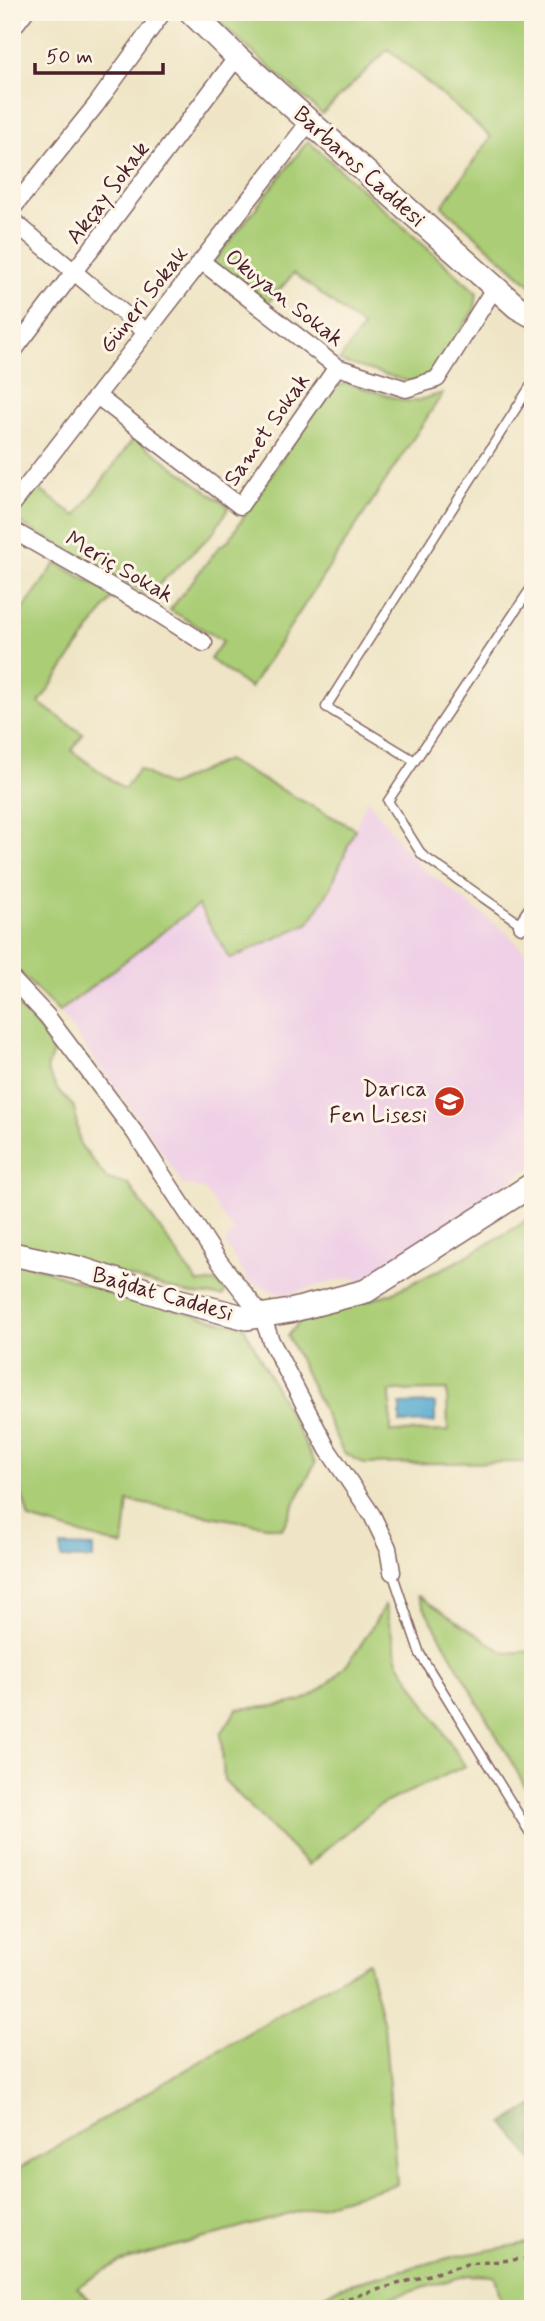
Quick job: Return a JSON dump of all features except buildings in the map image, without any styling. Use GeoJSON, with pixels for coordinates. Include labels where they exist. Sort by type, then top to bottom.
{"type":"FeatureCollection","features":[{"type":"Feature","properties":{"kind":"street"},"geometry":{"type":"LineString","coordinates":[[12,29],[25,12]]}},
{"type":"Feature","properties":{"kind":"street"},"geometry":{"type":"LineString","coordinates":[[12,209],[18,190],[96,105],[163,12]]}},
{"type":"Feature","properties":{"kind":"street","name":"Barbaros Caddesi"},"geometry":{"type":"LineString","coordinates":[[191,12],[237,57],[517,307],[533,316]]}},
{"type":"Feature","properties":{"kind":"street","name":"Akçay Sokak"},"geometry":{"type":"LineString","coordinates":[[12,353],[237,57]]}},
{"type":"Feature","properties":{"kind":"street","name":"Güneri Sokak"},"geometry":{"type":"LineString","coordinates":[[12,505],[310,121]]}},
{"type":"Feature","properties":{"kind":"street"},"geometry":{"type":"LineString","coordinates":[[12,220],[146,332]]}},
{"type":"Feature","properties":{"kind":"street","name":"Okuyan Sokak"},"geometry":{"type":"LineString","coordinates":[[201,261],[337,367],[406,389],[437,379],[495,287]]}},
{"type":"Feature","properties":{"kind":"street","name":"Samet Sokak"},"geometry":{"type":"LineString","coordinates":[[97,396],[240,506],[337,367]]}},
{"type":"Feature","properties":{"kind":"street","name":"Meriç Sokak"},"geometry":{"type":"LineString","coordinates":[[12,530],[156,612],[204,643]]}},
{"type":"Feature","properties":{"kind":"street"},"geometry":{"type":"LineString","coordinates":[[522,925],[533,909]]}},
{"type":"Feature","properties":{"kind":"street"},"geometry":{"type":"LineString","coordinates":[[12,979],[47,1016],[135,1133],[219,1261],[262,1316],[271,1341],[328,1450],[372,1515],[388,1548],[392,1572]]}},
{"type":"Feature","properties":{"kind":"street","name":"Bağdat Caddesi"},"geometry":{"type":"LineString","coordinates":[[12,1254],[78,1268],[176,1300],[247,1318],[262,1316],[366,1291],[533,1184]]}},
{"type":"Feature","properties":{"kind":"lane"},"geometry":{"type":"LineString","coordinates":[[415,761],[326,706],[533,382]]}},
{"type":"Feature","properties":{"kind":"lane"},"geometry":{"type":"LineString","coordinates":[[522,925],[422,855],[388,801],[533,585]]}},
{"type":"Feature","properties":{"kind":"lane"},"geometry":{"type":"LineString","coordinates":[[392,1572],[420,1654],[533,1838]]}},
{"type":"Feature","properties":{"kind":"path"},"geometry":{"type":"LineString","coordinates":[[320,2309],[342,2300],[467,2264],[533,2258]]}},
{"type":"Feature","properties":{"kind":"shaded area"},"geometry":{"type":"Polygon","coordinates":[[[367,799],[416,863],[508,934],[533,961],[533,1166],[360,1281],[350,1277],[284,1295],[249,1282],[225,1243],[233,1232],[216,1206],[204,1189],[182,1184],[159,1147],[59,1012],[198,905],[331,887],[367,799]]]}},
{"type":"Feature","properties":{"kind":"green space"},"geometry":{"type":"Polygon","coordinates":[[[208,12],[533,12],[533,287],[442,206],[491,137],[388,49],[322,114],[208,12]]]}},
{"type":"Feature","properties":{"kind":"green space"},"geometry":{"type":"Polygon","coordinates":[[[308,141],[477,293],[475,308],[431,375],[410,382],[339,361],[363,327],[294,273],[266,305],[213,263],[308,141]]]}},
{"type":"Feature","properties":{"kind":"green space"},"geometry":{"type":"Polygon","coordinates":[[[347,383],[405,401],[416,401],[443,393],[250,688],[210,659],[223,641],[170,610],[219,547],[228,541],[327,389],[347,383]]]}},
{"type":"Feature","properties":{"kind":"green space"},"geometry":{"type":"Polygon","coordinates":[[[134,438],[229,507],[213,533],[148,595],[13,519],[37,488],[76,516],[134,438]]]}},
{"type":"Feature","properties":{"kind":"green space"},"geometry":{"type":"Polygon","coordinates":[[[56,563],[114,595],[39,703],[83,734],[72,751],[124,789],[139,769],[169,786],[226,760],[355,829],[331,887],[309,923],[230,959],[198,905],[59,1012],[12,965],[12,625],[56,563]]]}},
{"type":"Feature","properties":{"kind":"green space"},"geometry":{"type":"Polygon","coordinates":[[[12,999],[40,1030],[53,1051],[47,1070],[57,1089],[74,1107],[80,1144],[107,1179],[128,1184],[198,1283],[217,1282],[225,1291],[223,1296],[190,1294],[12,1244],[12,999]]]}},
{"type":"Feature","properties":{"kind":"green space"},"geometry":{"type":"Polygon","coordinates":[[[533,1214],[533,1462],[364,1464],[343,1452],[288,1336],[298,1323],[392,1293],[456,1262],[520,1225],[533,1214]],[[447,1390],[390,1391],[391,1432],[448,1431],[447,1390]]]}},
{"type":"Feature","properties":{"kind":"green space"},"geometry":{"type":"Polygon","coordinates":[[[12,1261],[90,1286],[226,1323],[243,1325],[315,1463],[282,1529],[128,1501],[123,1546],[29,1519],[20,1488],[12,1485],[12,1261]]]}},
{"type":"Feature","properties":{"kind":"green space"},"geometry":{"type":"Polygon","coordinates":[[[417,1595],[505,1653],[533,1651],[533,1800],[417,1595]]]}},
{"type":"Feature","properties":{"kind":"green space"},"geometry":{"type":"Polygon","coordinates":[[[385,1605],[398,1661],[465,1766],[378,1806],[308,1865],[224,1780],[221,1734],[237,1709],[278,1706],[308,1698],[316,1693],[338,1674],[355,1653],[385,1605]]]}},
{"type":"Feature","properties":{"kind":"green space"},"geometry":{"type":"Polygon","coordinates":[[[368,1962],[384,2025],[397,2184],[119,2262],[77,2287],[99,2309],[12,2309],[12,2173],[368,1962]]]}},
{"type":"Feature","properties":{"kind":"green space"},"geometry":{"type":"Polygon","coordinates":[[[533,2105],[533,2161],[504,2123],[533,2105]]]}},
{"type":"Feature","properties":{"kind":"green space"},"geometry":{"type":"Polygon","coordinates":[[[533,2242],[533,2309],[503,2309],[495,2276],[468,2275],[389,2298],[393,2309],[301,2309],[339,2287],[452,2257],[533,2242]]]}},
{"type":"Feature","properties":{"kind":"water"},"geometry":{"type":"Polygon","coordinates":[[[435,1403],[435,1422],[400,1423],[400,1404],[435,1403]]]}},
{"type":"Feature","properties":{"kind":"water"},"geometry":{"type":"Polygon","coordinates":[[[61,1546],[93,1547],[93,1559],[61,1558],[61,1546]]]}},
{"type":"Feature","properties":{"kind":"place","name":"Darıca Fen Lisesi"},"geometry":{"type":"Point","coordinates":[450,1101]}}]}
